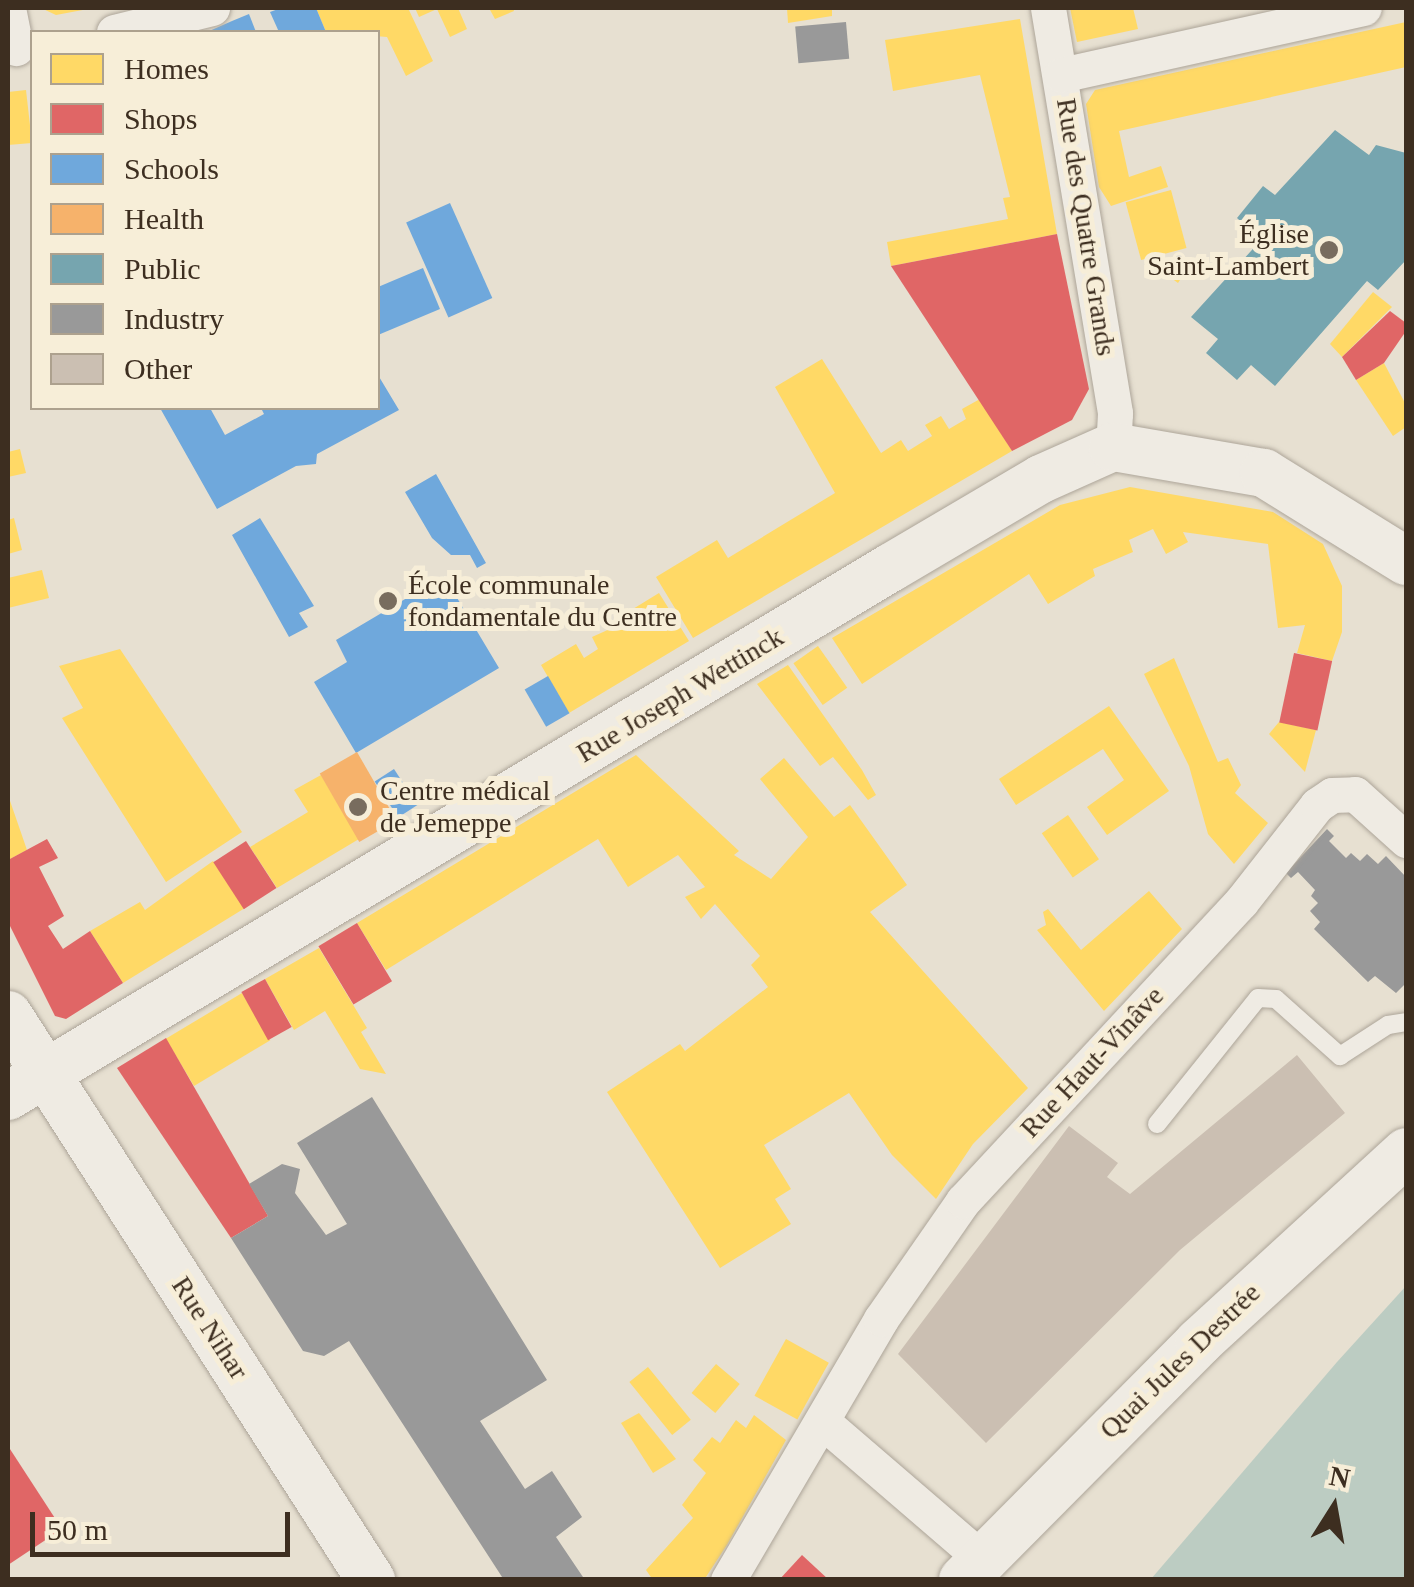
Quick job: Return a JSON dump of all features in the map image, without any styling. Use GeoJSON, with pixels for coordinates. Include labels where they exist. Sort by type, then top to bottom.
{"type":"FeatureCollection","features":[{"type":"Feature","properties":{"kind":"street"},"geometry":{"type":"LineString","coordinates":[[8,8],[19,48]]}},
{"type":"Feature","properties":{"kind":"street"},"geometry":{"type":"LineString","coordinates":[[122,30],[212,8]]}},
{"type":"Feature","properties":{"kind":"street","name":"Rue des Quatre Grands"},"geometry":{"type":"LineString","coordinates":[[1048,8],[1116,413],[1113,447]]}},
{"type":"Feature","properties":{"kind":"street"},"geometry":{"type":"LineString","coordinates":[[1061,76],[1364,8]]}},
{"type":"Feature","properties":{"kind":"street"},"geometry":{"type":"LineString","coordinates":[[1113,447],[1264,473],[1406,560]]}},
{"type":"Feature","properties":{"kind":"street","name":"Rue Joseph Wettinck"},"geometry":{"type":"LineString","coordinates":[[27,1087],[890,568],[1041,480],[1113,447]]}},
{"type":"Feature","properties":{"kind":"street","name":"Rue Haut-Vinâve"},"geometry":{"type":"LineString","coordinates":[[728,1580],[898,1292],[963,1201],[1231,912],[1317,805],[1332,795],[1355,794],[1406,840]]}},
{"type":"Feature","properties":{"kind":"street","name":"Rue Nihar"},"geometry":{"type":"LineString","coordinates":[[8,1014],[27,1087],[371,1580]]}},
{"type":"Feature","properties":{"kind":"street","name":"Quai Jules Destrée"},"geometry":{"type":"LineString","coordinates":[[973,1569],[1242,1301],[1406,1152]]}},
{"type":"Feature","properties":{"kind":"street"},"geometry":{"type":"LineString","coordinates":[[822,1422],[973,1569]]}},
{"type":"Feature","properties":{"kind":"lane"},"geometry":{"type":"LineString","coordinates":[[1157,1124],[1258,998],[1276,999],[1340,1056],[1388,1024],[1406,1022]]}},
{"type":"Feature","properties":{"kind":"shaded area"},"geometry":{"type":"Polygon","coordinates":[[[1406,1286],[1406,1579],[1151,1579],[1337,1362],[1406,1286]]]}},
{"type":"Feature","properties":{"kind":"building: Homes"},"geometry":{"type":"Polygon","coordinates":[[[41,8],[88,8],[88,9],[56,15],[41,8]]]}},
{"type":"Feature","properties":{"kind":"building: Homes"},"geometry":{"type":"Polygon","coordinates":[[[316,8],[408,8],[433,61],[406,76],[387,37],[380,36],[380,30],[325,30],[316,8]]]}},
{"type":"Feature","properties":{"kind":"building: Homes"},"geometry":{"type":"Polygon","coordinates":[[[415,8],[458,8],[467,29],[450,37],[437,9],[419,17],[415,8]]]}},
{"type":"Feature","properties":{"kind":"building: Homes"},"geometry":{"type":"Polygon","coordinates":[[[489,8],[513,8],[514,11],[495,19],[489,8]]]}},
{"type":"Feature","properties":{"kind":"building: Homes"},"geometry":{"type":"Polygon","coordinates":[[[787,8],[832,8],[832,16],[788,23],[787,8]]]}},
{"type":"Feature","properties":{"kind":"building: Homes"},"geometry":{"type":"Polygon","coordinates":[[[1070,8],[1133,8],[1138,29],[1077,42],[1070,8]]]}},
{"type":"Feature","properties":{"kind":"building: Homes"},"geometry":{"type":"Polygon","coordinates":[[[1020,19],[1057,234],[891,266],[887,242],[1008,219],[1003,198],[1010,197],[980,75],[893,91],[885,40],[1020,19]]]}},
{"type":"Feature","properties":{"kind":"building: Homes"},"geometry":{"type":"Polygon","coordinates":[[[1406,22],[1406,67],[1119,131],[1129,177],[1161,166],[1168,187],[1111,206],[1099,187],[1086,104],[1095,90],[1406,22]]]}},
{"type":"Feature","properties":{"kind":"building: Homes"},"geometry":{"type":"Polygon","coordinates":[[[26,90],[30,143],[8,145],[8,92],[26,90]]]}},
{"type":"Feature","properties":{"kind":"building: Homes"},"geometry":{"type":"Polygon","coordinates":[[[1171,190],[1187,248],[1141,260],[1126,202],[1171,190]]]}},
{"type":"Feature","properties":{"kind":"building: Homes"},"geometry":{"type":"Polygon","coordinates":[[[1165,263],[1182,277],[1178,283],[1160,270],[1165,263]]]}},
{"type":"Feature","properties":{"kind":"building: Homes"},"geometry":{"type":"Polygon","coordinates":[[[1373,292],[1392,307],[1342,357],[1330,344],[1373,292]]]}},
{"type":"Feature","properties":{"kind":"building: Homes"},"geometry":{"type":"Polygon","coordinates":[[[822,359],[881,453],[901,440],[908,451],[932,436],[925,425],[941,416],[949,429],[966,419],[962,409],[980,399],[1012,451],[693,638],[656,577],[717,540],[728,558],[835,493],[775,387],[822,359]]]}},
{"type":"Feature","properties":{"kind":"building: Homes"},"geometry":{"type":"Polygon","coordinates":[[[1384,363],[1406,405],[1406,427],[1393,436],[1356,380],[1384,363]]]}},
{"type":"Feature","properties":{"kind":"building: Homes"},"geometry":{"type":"Polygon","coordinates":[[[20,449],[26,473],[8,477],[8,452],[20,449]]]}},
{"type":"Feature","properties":{"kind":"building: Homes"},"geometry":{"type":"Polygon","coordinates":[[[1130,487],[1273,512],[1323,544],[1342,586],[1342,632],[1332,661],[1297,653],[1305,625],[1278,628],[1268,544],[1183,532],[1188,542],[1166,554],[1153,529],[1129,540],[1133,552],[1093,569],[1095,576],[1048,604],[1029,574],[862,684],[832,638],[1060,505],[1130,487]]]}},
{"type":"Feature","properties":{"kind":"building: Homes"},"geometry":{"type":"Polygon","coordinates":[[[14,518],[22,550],[8,554],[8,520],[14,518]]]}},
{"type":"Feature","properties":{"kind":"building: Homes"},"geometry":{"type":"Polygon","coordinates":[[[42,570],[49,598],[8,608],[8,578],[42,570]]]}},
{"type":"Feature","properties":{"kind":"building: Homes"},"geometry":{"type":"Polygon","coordinates":[[[659,593],[689,641],[569,713],[541,665],[576,644],[584,658],[598,649],[592,637],[632,619],[628,612],[659,593]]]}},
{"type":"Feature","properties":{"kind":"building: Homes"},"geometry":{"type":"Polygon","coordinates":[[[818,646],[847,688],[823,705],[793,663],[818,646]]]}},
{"type":"Feature","properties":{"kind":"building: Homes"},"geometry":{"type":"Polygon","coordinates":[[[120,649],[242,832],[166,882],[62,718],[83,708],[59,666],[120,649]]]}},
{"type":"Feature","properties":{"kind":"building: Homes"},"geometry":{"type":"Polygon","coordinates":[[[1174,658],[1218,762],[1228,758],[1241,785],[1235,793],[1268,823],[1234,864],[1208,834],[1189,766],[1144,674],[1174,658]]]}},
{"type":"Feature","properties":{"kind":"building: Homes"},"geometry":{"type":"Polygon","coordinates":[[[788,665],[876,795],[868,800],[833,757],[820,766],[757,684],[788,665]]]}},
{"type":"Feature","properties":{"kind":"building: Homes"},"geometry":{"type":"Polygon","coordinates":[[[1109,706],[1169,791],[1107,835],[1087,807],[1124,780],[1103,749],[1016,805],[999,779],[1109,706]]]}},
{"type":"Feature","properties":{"kind":"building: Homes"},"geometry":{"type":"Polygon","coordinates":[[[1279,722],[1316,730],[1305,772],[1269,734],[1279,722]]]}},
{"type":"Feature","properties":{"kind":"building: Homes"},"geometry":{"type":"Polygon","coordinates":[[[636,755],[739,851],[734,855],[771,879],[808,837],[760,779],[784,758],[834,817],[850,805],[907,885],[870,912],[1028,1088],[973,1144],[936,1199],[892,1155],[849,1093],[764,1145],[791,1189],[775,1199],[791,1224],[720,1268],[607,1092],[680,1044],[685,1051],[768,987],[751,965],[760,956],[715,904],[701,919],[685,897],[705,887],[678,855],[628,887],[598,839],[386,970],[357,923],[636,755]]]}},
{"type":"Feature","properties":{"kind":"building: Homes"},"geometry":{"type":"Polygon","coordinates":[[[321,775],[359,839],[277,888],[250,847],[308,812],[294,790],[321,775]]]}},
{"type":"Feature","properties":{"kind":"building: Homes"},"geometry":{"type":"Polygon","coordinates":[[[8,795],[27,850],[8,860],[8,795]]]}},
{"type":"Feature","properties":{"kind":"building: Homes"},"geometry":{"type":"Polygon","coordinates":[[[1068,815],[1099,859],[1073,878],[1042,833],[1068,815]]]}},
{"type":"Feature","properties":{"kind":"building: Homes"},"geometry":{"type":"Polygon","coordinates":[[[213,861],[245,908],[123,983],[90,931],[140,902],[145,910],[213,861]]]}},
{"type":"Feature","properties":{"kind":"building: Homes"},"geometry":{"type":"Polygon","coordinates":[[[1149,891],[1182,929],[1104,1011],[1037,930],[1046,925],[1043,912],[1048,909],[1081,950],[1149,891]]]}},
{"type":"Feature","properties":{"kind":"building: Homes"},"geometry":{"type":"Polygon","coordinates":[[[319,948],[367,1028],[361,1032],[386,1074],[360,1069],[325,1011],[294,1030],[265,979],[319,948]]]}},
{"type":"Feature","properties":{"kind":"building: Homes"},"geometry":{"type":"Polygon","coordinates":[[[242,993],[270,1040],[194,1086],[166,1039],[242,993]]]}},
{"type":"Feature","properties":{"kind":"building: Homes"},"geometry":{"type":"Polygon","coordinates":[[[786,1339],[829,1363],[797,1420],[754,1396],[786,1339]]]}},
{"type":"Feature","properties":{"kind":"building: Homes"},"geometry":{"type":"Polygon","coordinates":[[[716,1364],[740,1384],[715,1413],[692,1393],[716,1364]]]}},
{"type":"Feature","properties":{"kind":"building: Homes"},"geometry":{"type":"Polygon","coordinates":[[[648,1367],[691,1420],[672,1435],[629,1382],[648,1367]]]}},
{"type":"Feature","properties":{"kind":"building: Homes"},"geometry":{"type":"Polygon","coordinates":[[[639,1413],[676,1459],[653,1473],[621,1423],[639,1413]]]}},
{"type":"Feature","properties":{"kind":"building: Homes"},"geometry":{"type":"Polygon","coordinates":[[[754,1415],[786,1440],[727,1545],[704,1580],[653,1580],[646,1570],[693,1518],[682,1505],[706,1473],[693,1460],[712,1437],[720,1443],[736,1420],[746,1428],[754,1415]]]}},
{"type":"Feature","properties":{"kind":"building: Shops"},"geometry":{"type":"Polygon","coordinates":[[[1057,234],[1089,389],[1072,420],[1012,451],[891,266],[1057,234]]]}},
{"type":"Feature","properties":{"kind":"building: Shops"},"geometry":{"type":"Polygon","coordinates":[[[1390,311],[1406,323],[1406,331],[1384,363],[1356,380],[1342,357],[1390,311]]]}},
{"type":"Feature","properties":{"kind":"building: Shops"},"geometry":{"type":"Polygon","coordinates":[[[1294,653],[1332,661],[1317,731],[1279,722],[1294,653]]]}},
{"type":"Feature","properties":{"kind":"building: Shops"},"geometry":{"type":"Polygon","coordinates":[[[47,839],[58,858],[39,867],[64,916],[48,926],[63,949],[90,931],[123,983],[66,1019],[55,1016],[8,922],[8,860],[47,839]]]}},
{"type":"Feature","properties":{"kind":"building: Shops"},"geometry":{"type":"Polygon","coordinates":[[[246,841],[276,888],[244,909],[213,862],[246,841]]]}},
{"type":"Feature","properties":{"kind":"building: Shops"},"geometry":{"type":"Polygon","coordinates":[[[357,923],[392,981],[353,1004],[318,946],[357,923]]]}},
{"type":"Feature","properties":{"kind":"building: Shops"},"geometry":{"type":"Polygon","coordinates":[[[265,979],[292,1027],[268,1040],[241,992],[265,979]]]}},
{"type":"Feature","properties":{"kind":"building: Shops"},"geometry":{"type":"Polygon","coordinates":[[[166,1038],[268,1216],[231,1238],[117,1068],[166,1038]]]}},
{"type":"Feature","properties":{"kind":"building: Shops"},"geometry":{"type":"Polygon","coordinates":[[[8,1446],[62,1529],[8,1565],[8,1446]]]}},
{"type":"Feature","properties":{"kind":"building: Shops"},"geometry":{"type":"Polygon","coordinates":[[[802,1555],[829,1580],[779,1580],[802,1555]]]}},
{"type":"Feature","properties":{"kind":"building: Schools"},"geometry":{"type":"Polygon","coordinates":[[[281,8],[316,8],[325,30],[278,30],[270,12],[281,8]]]}},
{"type":"Feature","properties":{"kind":"building: Schools"},"geometry":{"type":"Polygon","coordinates":[[[249,14],[255,30],[212,30],[249,14]]]}},
{"type":"Feature","properties":{"kind":"building: Schools"},"geometry":{"type":"Polygon","coordinates":[[[450,203],[492,298],[448,318],[406,223],[450,203]]]}},
{"type":"Feature","properties":{"kind":"building: Schools"},"geometry":{"type":"Polygon","coordinates":[[[423,268],[440,309],[380,334],[380,286],[423,268]]]}},
{"type":"Feature","properties":{"kind":"building: Schools"},"geometry":{"type":"Polygon","coordinates":[[[380,378],[399,410],[317,454],[316,464],[296,466],[217,509],[161,410],[211,410],[225,435],[264,414],[262,410],[380,410],[380,378]]]}},
{"type":"Feature","properties":{"kind":"building: Schools"},"geometry":{"type":"Polygon","coordinates":[[[436,474],[486,563],[477,568],[470,555],[451,555],[432,538],[405,492],[436,474]]]}},
{"type":"Feature","properties":{"kind":"building: Schools"},"geometry":{"type":"Polygon","coordinates":[[[260,518],[314,606],[299,613],[308,627],[289,637],[232,535],[260,518]]]}},
{"type":"Feature","properties":{"kind":"building: Schools"},"geometry":{"type":"Polygon","coordinates":[[[444,576],[499,668],[356,753],[314,682],[347,662],[336,640],[444,576]]]}},
{"type":"Feature","properties":{"kind":"building: Schools"},"geometry":{"type":"Polygon","coordinates":[[[548,676],[570,713],[546,727],[525,690],[548,676]]]}},
{"type":"Feature","properties":{"kind":"building: Schools"},"geometry":{"type":"Polygon","coordinates":[[[394,769],[417,805],[398,818],[375,782],[394,769]]]}},
{"type":"Feature","properties":{"kind":"building: Health"},"geometry":{"type":"Polygon","coordinates":[[[357,752],[397,820],[359,842],[320,774],[357,752]]]}},
{"type":"Feature","properties":{"kind":"building: Public","name":"Église Saint-Lambert"},"geometry":{"type":"Polygon","coordinates":[[[1335,130],[1369,155],[1376,145],[1406,153],[1406,260],[1378,290],[1367,281],[1275,386],[1251,365],[1237,380],[1206,353],[1218,339],[1191,317],[1261,240],[1237,218],[1263,186],[1275,195],[1335,130]]]}},
{"type":"Feature","properties":{"kind":"building: Industry"},"geometry":{"type":"Polygon","coordinates":[[[846,22],[849,59],[798,63],[795,26],[846,22]]]}},
{"type":"Feature","properties":{"kind":"building: Industry"},"geometry":{"type":"Polygon","coordinates":[[[1327,829],[1334,836],[1329,841],[1346,858],[1351,853],[1360,861],[1367,854],[1378,864],[1386,856],[1406,877],[1406,983],[1396,993],[1375,976],[1368,982],[1314,929],[1320,922],[1310,911],[1318,903],[1311,896],[1315,890],[1298,872],[1291,878],[1286,873],[1327,829]]]}},
{"type":"Feature","properties":{"kind":"building: Industry"},"geometry":{"type":"Polygon","coordinates":[[[372,1097],[547,1380],[480,1421],[525,1489],[552,1471],[582,1517],[556,1537],[585,1580],[504,1580],[349,1341],[324,1356],[303,1351],[231,1238],[268,1216],[249,1184],[282,1164],[300,1169],[295,1193],[326,1235],[347,1224],[297,1143],[372,1097]]]}},
{"type":"Feature","properties":{"kind":"building: Other"},"geometry":{"type":"Polygon","coordinates":[[[1297,1055],[1345,1113],[1180,1250],[986,1443],[898,1354],[1069,1126],[1118,1163],[1107,1177],[1130,1194],[1297,1055]]]}},
{"type":"Feature","properties":{"kind":"place","name":"Église Saint-Lambert"},"geometry":{"type":"Point","coordinates":[1329,250]}},
{"type":"Feature","properties":{"kind":"place","name":"École communale fondamentale du Centre"},"geometry":{"type":"Point","coordinates":[388,601]}},
{"type":"Feature","properties":{"kind":"place","name":"Centre médical de Jemeppe"},"geometry":{"type":"Point","coordinates":[358,807]}}]}
